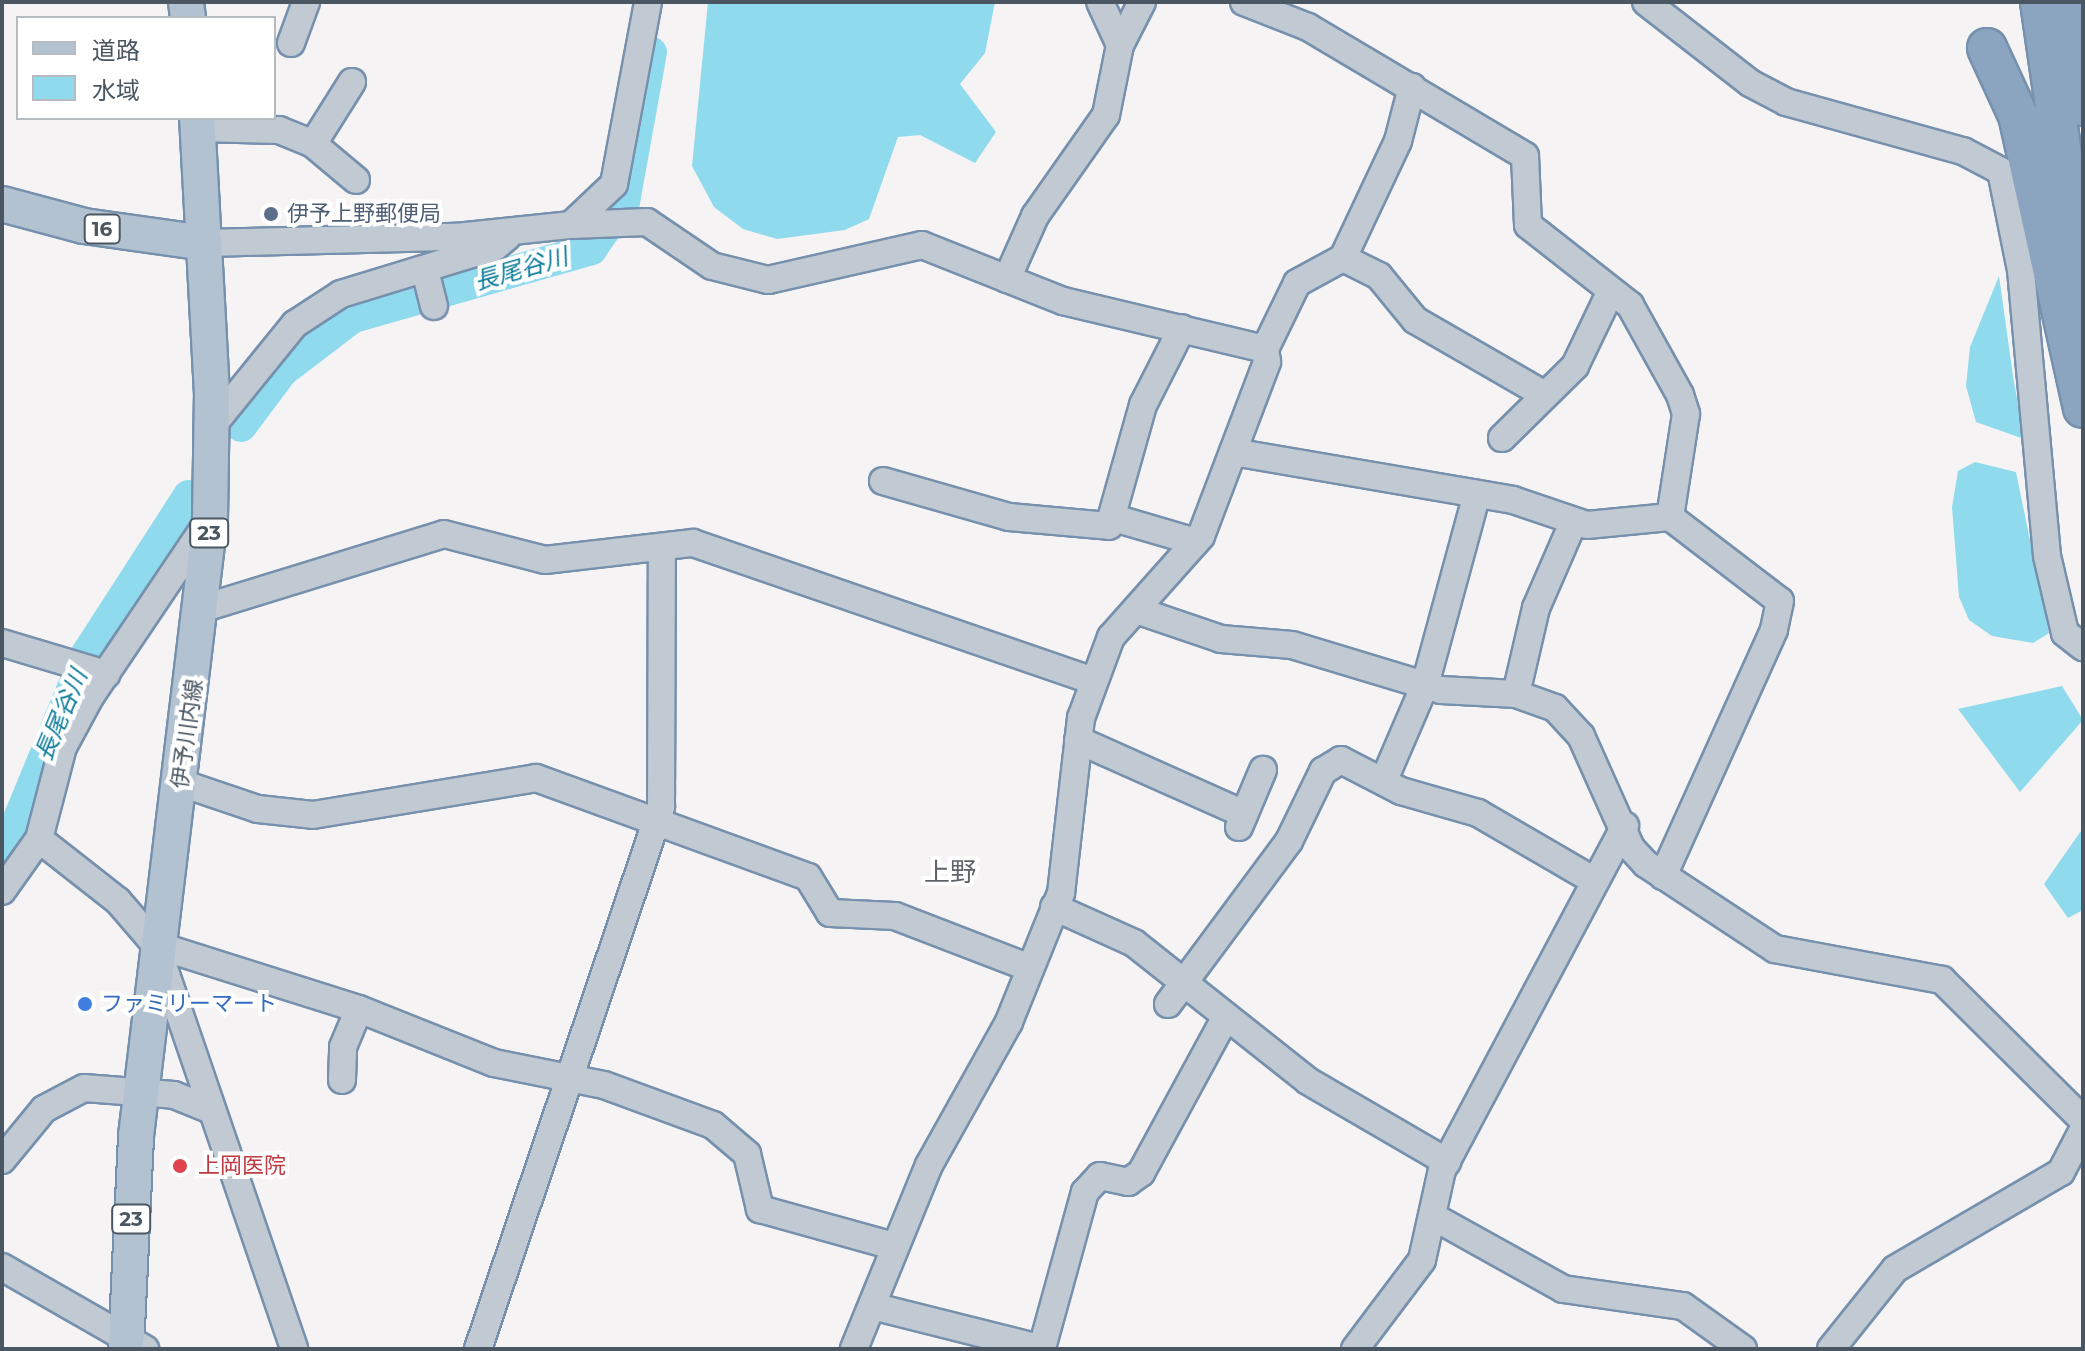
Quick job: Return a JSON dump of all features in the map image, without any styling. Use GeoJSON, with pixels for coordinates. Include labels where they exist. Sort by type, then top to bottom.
{"type":"FeatureCollection","features":[{"type":"Feature","properties":{"kind":"highway"},"geometry":{"type":"LineString","coordinates":[[2040,2],[2083,301]]}},
{"type":"Feature","properties":{"kind":"highway"},"geometry":{"type":"LineString","coordinates":[[2069,2],[2083,106]]}},
{"type":"Feature","properties":{"kind":"highway"},"geometry":{"type":"LineString","coordinates":[[1987,48],[2018,115],[2083,408]]}},
{"type":"Feature","properties":{"kind":"main road","name":"伊予川内線"},"geometry":{"type":"LineString","coordinates":[[132,1345],[141,1090],[156,945],[204,608],[210,519],[212,426],[197,123]]}},
{"type":"Feature","properties":{"kind":"main road","name":"16"},"geometry":{"type":"LineString","coordinates":[[2,204],[84,226],[205,243]]}},
{"type":"Feature","properties":{"kind":"street"},"geometry":{"type":"LineString","coordinates":[[291,43],[306,2]]}},
{"type":"Feature","properties":{"kind":"street"},"geometry":{"type":"LineString","coordinates":[[583,225],[614,184],[648,2]]}},
{"type":"Feature","properties":{"kind":"street"},"geometry":{"type":"LineString","coordinates":[[1100,2],[1120,45]]}},
{"type":"Feature","properties":{"kind":"street"},"geometry":{"type":"LineString","coordinates":[[1007,279],[1035,216],[1106,115],[1120,45],[1142,2]]}},
{"type":"Feature","properties":{"kind":"street"},"geometry":{"type":"LineString","coordinates":[[1244,2],[1308,27],[1525,156],[1528,225],[1611,291],[1641,321],[1686,414],[1670,517]]}},
{"type":"Feature","properties":{"kind":"street"},"geometry":{"type":"LineString","coordinates":[[1646,2],[1750,83],[1786,102],[1890,137],[1963,151],[2001,171],[2021,270],[2047,556],[2065,633],[2083,647]]}},
{"type":"Feature","properties":{"kind":"street"},"geometry":{"type":"LineString","coordinates":[[313,144],[352,82]]}},
{"type":"Feature","properties":{"kind":"street"},"geometry":{"type":"LineString","coordinates":[[854,1349],[893,1246],[929,1165],[1009,1022],[1054,907],[1067,865],[1078,740],[1093,681],[1111,637],[1196,542],[1267,362],[1265,349],[1297,283],[1343,258],[1398,141],[1412,87]]}},
{"type":"Feature","properties":{"kind":"street"},"geometry":{"type":"LineString","coordinates":[[197,123],[260,124],[313,144],[356,180]]}},
{"type":"Feature","properties":{"kind":"street"},"geometry":{"type":"LineString","coordinates":[[205,243],[514,231],[628,223],[662,227],[712,266],[750,278],[786,279],[907,244],[1063,301],[1265,349]]}},
{"type":"Feature","properties":{"kind":"street"},"geometry":{"type":"LineString","coordinates":[[212,426],[295,324],[341,294],[495,247],[514,231]]}},
{"type":"Feature","properties":{"kind":"street"},"geometry":{"type":"LineString","coordinates":[[1343,258],[1379,276],[1415,320],[1545,395]]}},
{"type":"Feature","properties":{"kind":"street"},"geometry":{"type":"LineString","coordinates":[[425,270],[434,306]]}},
{"type":"Feature","properties":{"kind":"street"},"geometry":{"type":"LineString","coordinates":[[1502,438],[1588,348],[1611,291]]}},
{"type":"Feature","properties":{"kind":"street"},"geometry":{"type":"LineString","coordinates":[[883,481],[1009,517],[1109,526],[1114,518],[1143,405],[1182,328]]}},
{"type":"Feature","properties":{"kind":"street"},"geometry":{"type":"LineString","coordinates":[[1233,452],[1477,494],[1573,523],[1670,517],[1780,601],[1781,614],[1663,876]]}},
{"type":"Feature","properties":{"kind":"street"},"geometry":{"type":"LineString","coordinates":[[1384,780],[1425,685],[1477,494]]}},
{"type":"Feature","properties":{"kind":"street"},"geometry":{"type":"LineString","coordinates":[[1114,518],[1196,542]]}},
{"type":"Feature","properties":{"kind":"street"},"geometry":{"type":"LineString","coordinates":[[2,891],[39,839],[63,747],[100,672],[210,519]]}},
{"type":"Feature","properties":{"kind":"street"},"geometry":{"type":"LineString","coordinates":[[1516,694],[1536,608],[1573,523]]}},
{"type":"Feature","properties":{"kind":"street"},"geometry":{"type":"LineString","coordinates":[[204,608],[444,534],[545,560],[662,547],[707,547],[1093,681]]}},
{"type":"Feature","properties":{"kind":"street"},"geometry":{"type":"LineString","coordinates":[[478,1349],[657,820],[662,547]]}},
{"type":"Feature","properties":{"kind":"street"},"geometry":{"type":"LineString","coordinates":[[1136,610],[1221,639],[1304,648],[1425,685],[1516,694],[1571,722],[1625,826],[1631,848],[1663,876],[1775,949],[1942,980],[2083,1120]]}},
{"type":"Feature","properties":{"kind":"street"},"geometry":{"type":"LineString","coordinates":[[2,643],[100,672]]}},
{"type":"Feature","properties":{"kind":"street"},"geometry":{"type":"LineString","coordinates":[[1078,740],[1242,820],[1263,770]]}},
{"type":"Feature","properties":{"kind":"street"},"geometry":{"type":"LineString","coordinates":[[1177,996],[1298,828],[1323,771],[1341,760],[1384,780],[1478,813],[1595,881]]}},
{"type":"Feature","properties":{"kind":"street"},"geometry":{"type":"LineString","coordinates":[[181,783],[258,809],[313,815],[536,778],[808,877],[830,913],[895,916],[1030,968]]}},
{"type":"Feature","properties":{"kind":"street"},"geometry":{"type":"LineString","coordinates":[[1355,1349],[1422,1260],[1447,1162],[1625,826]]}},
{"type":"Feature","properties":{"kind":"street"},"geometry":{"type":"LineString","coordinates":[[39,839],[118,901],[156,945],[209,1109],[294,1349]]}},
{"type":"Feature","properties":{"kind":"street"},"geometry":{"type":"LineString","coordinates":[[1054,907],[1125,938],[1177,996],[1224,1020],[1340,1102],[1447,1162]]}},
{"type":"Feature","properties":{"kind":"street"},"geometry":{"type":"LineString","coordinates":[[156,945],[359,1009],[494,1063],[572,1078],[727,1132],[747,1154],[760,1209],[893,1246]]}},
{"type":"Feature","properties":{"kind":"street"},"geometry":{"type":"LineString","coordinates":[[342,1080],[343,1047],[359,1009]]}},
{"type":"Feature","properties":{"kind":"street"},"geometry":{"type":"LineString","coordinates":[[872,1306],[1042,1349],[1085,1192],[1100,1176],[1128,1182],[1141,1173],[1224,1020]]}},
{"type":"Feature","properties":{"kind":"street"},"geometry":{"type":"LineString","coordinates":[[2,1160],[44,1109],[84,1088],[141,1090],[209,1109]]}},
{"type":"Feature","properties":{"kind":"street"},"geometry":{"type":"LineString","coordinates":[[1831,1349],[1895,1269],[2061,1172],[2083,1130]]}},
{"type":"Feature","properties":{"kind":"street"},"geometry":{"type":"LineString","coordinates":[[1432,1216],[1563,1289],[1683,1306],[1743,1349]]}},
{"type":"Feature","properties":{"kind":"street"},"geometry":{"type":"LineString","coordinates":[[2,1267],[132,1345]]}},
{"type":"Feature","properties":{"kind":"water"},"geometry":{"type":"Polygon","coordinates":[[[708,2],[995,2],[985,53],[960,84],[996,132],[975,163],[920,135],[898,137],[869,219],[845,230],[777,239],[743,229],[714,207],[692,166],[708,2]]]}},
{"type":"Feature","properties":{"kind":"water"},"geometry":{"type":"Polygon","coordinates":[[[1999,276],[2024,439],[1976,422],[1966,386],[1970,347],[1999,276]]]}},
{"type":"Feature","properties":{"kind":"water"},"geometry":{"type":"Polygon","coordinates":[[[1975,462],[2016,472],[2049,633],[2033,643],[1992,636],[1969,620],[1959,597],[1952,507],[1958,471],[1975,462]]]}},
{"type":"Feature","properties":{"kind":"water"},"geometry":{"type":"Polygon","coordinates":[[[2062,686],[2083,720],[2020,792],[1958,709],[2062,686]]]}},
{"type":"Feature","properties":{"kind":"water"},"geometry":{"type":"Polygon","coordinates":[[[2083,828],[2083,910],[2068,918],[2044,884],[2083,828]]]}},
{"type":"Feature","properties":{"kind":"waterway","name":"長尾谷川"},"geometry":{"type":"LineString","coordinates":[[241,426],[282,371],[353,317],[591,249],[624,202],[651,52]]}},
{"type":"Feature","properties":{"kind":"waterway","name":"長尾谷川"},"geometry":{"type":"LineString","coordinates":[[2,860],[87,654],[189,496]]}},
{"type":"Feature","properties":{"kind":"place","name":"伊予上野郵便局"},"geometry":{"type":"Point","coordinates":[271,214]}},
{"type":"Feature","properties":{"kind":"place","name":"ファミリーマート"},"geometry":{"type":"Point","coordinates":[85,1004]}},
{"type":"Feature","properties":{"kind":"place","name":"上岡医院"},"geometry":{"type":"Point","coordinates":[180,1166]}},
{"type":"Feature","properties":{"kind":"district","name":"上野"},"geometry":{"type":"Point","coordinates":[950,873]}}]}
